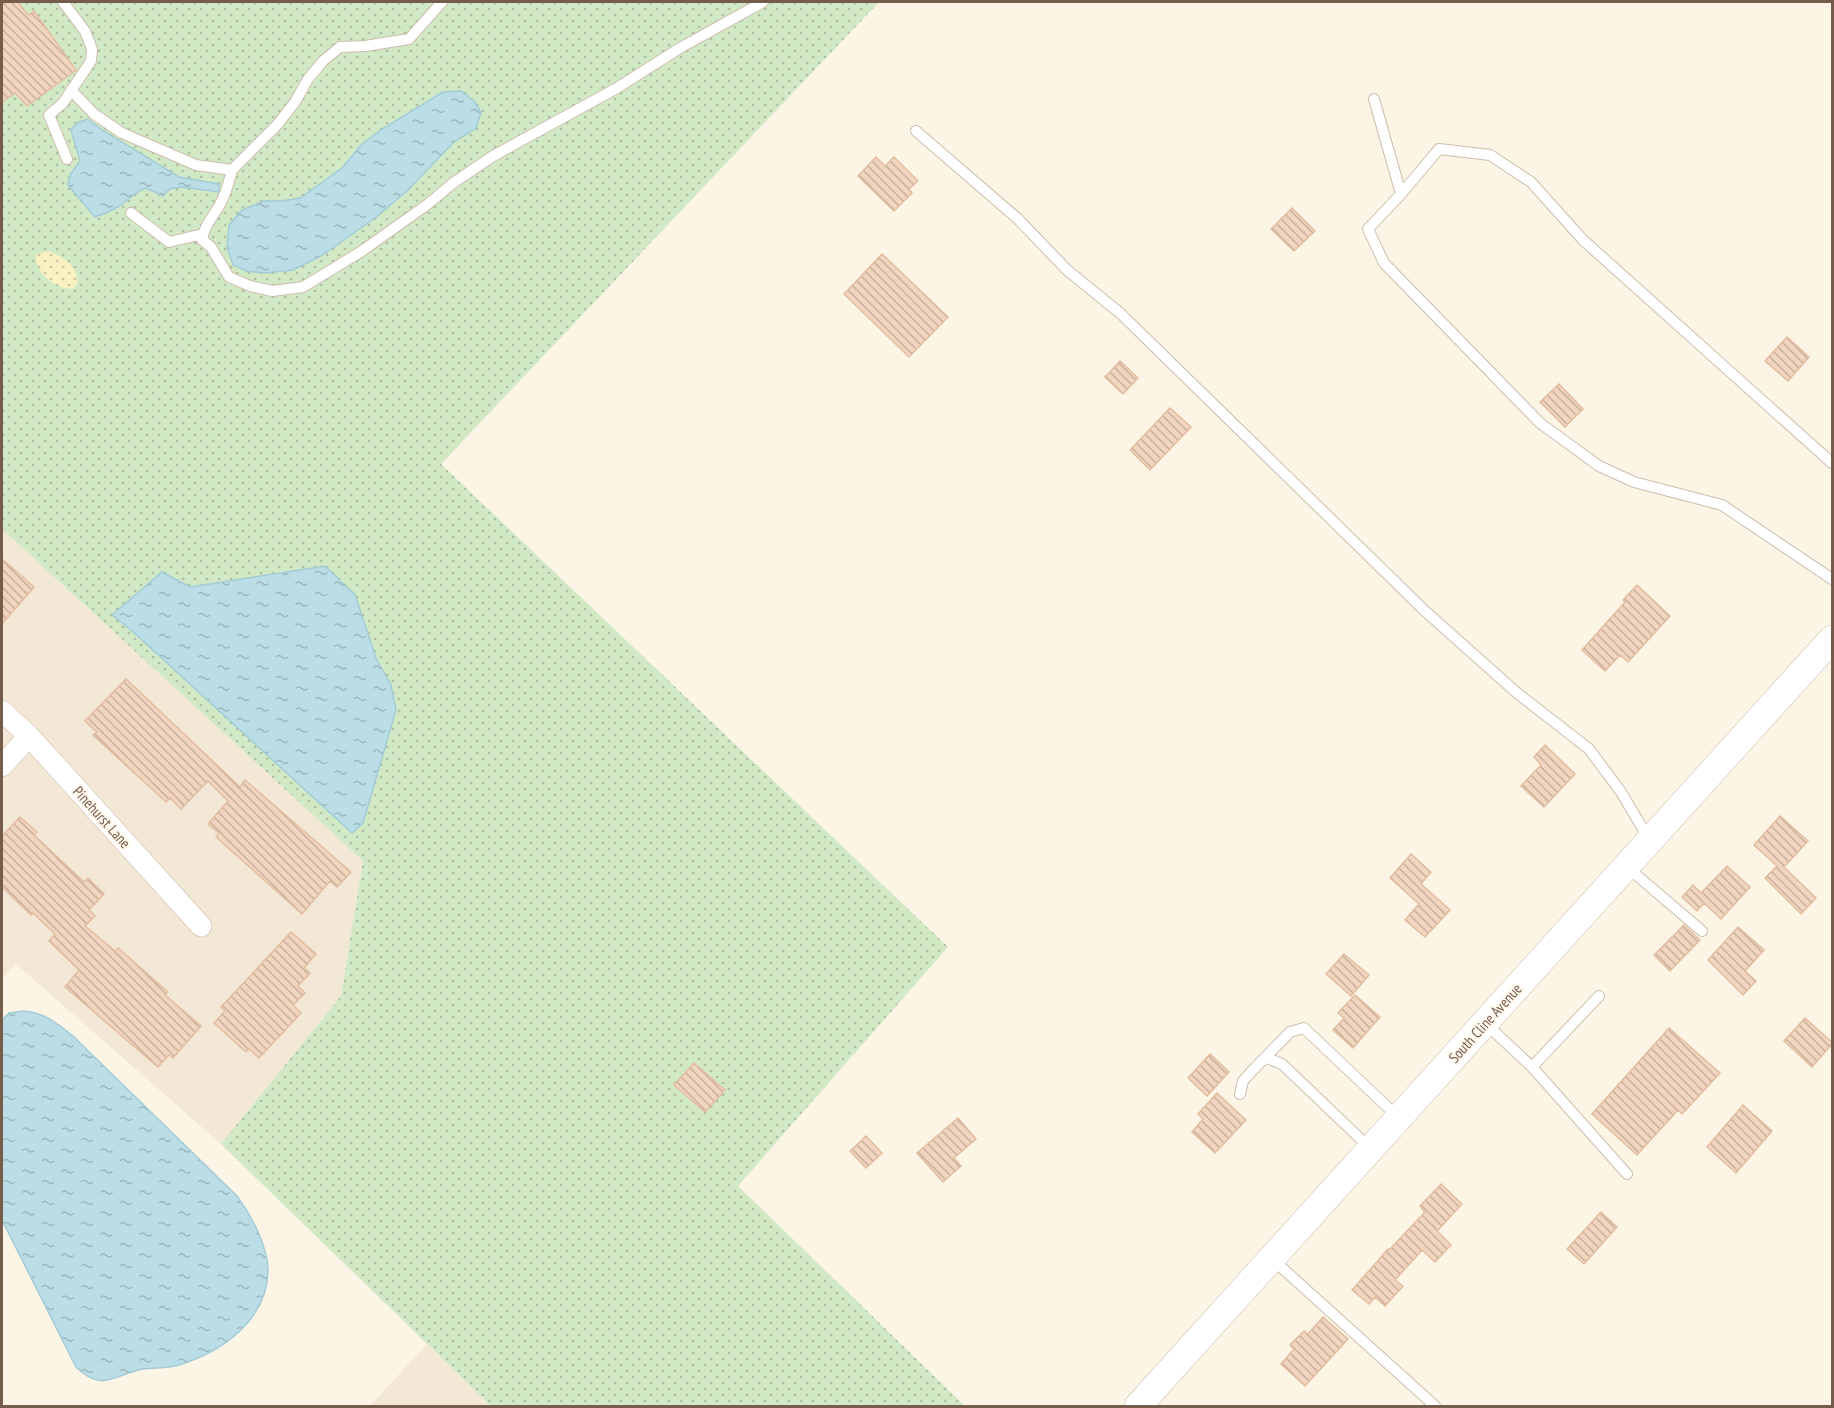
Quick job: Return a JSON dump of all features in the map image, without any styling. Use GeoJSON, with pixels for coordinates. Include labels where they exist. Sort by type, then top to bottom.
{"type":"FeatureCollection","features":[{"type":"Feature","properties":{"kind":"street","name":"South Cline Avenue"},"geometry":{"type":"LineString","coordinates":[[1138,1407],[1833,639]]}},
{"type":"Feature","properties":{"kind":"street","name":"Pinehurst Lane"},"geometry":{"type":"LineString","coordinates":[[2,711],[29,736],[201,926]]}},
{"type":"Feature","properties":{"kind":"street"},"geometry":{"type":"LineString","coordinates":[[2,766],[29,736]]}},
{"type":"Feature","properties":{"kind":"lane"},"geometry":{"type":"LineString","coordinates":[[63,2],[85,31],[92,50],[91,61],[63,103],[49,115],[67,159]]}},
{"type":"Feature","properties":{"kind":"lane"},"geometry":{"type":"LineString","coordinates":[[442,2],[409,39],[393,43],[340,47],[322,61],[283,118],[232,170],[219,206],[204,228],[202,240],[211,247],[229,277],[250,286],[272,291],[303,287],[362,251],[493,156],[617,88],[680,48],[763,2]]}},
{"type":"Feature","properties":{"kind":"lane"},"geometry":{"type":"LineString","coordinates":[[71,90],[94,114],[122,133],[196,165],[232,170]]}},
{"type":"Feature","properties":{"kind":"lane"},"geometry":{"type":"LineString","coordinates":[[1374,99],[1401,194]]}},
{"type":"Feature","properties":{"kind":"lane"},"geometry":{"type":"LineString","coordinates":[[916,131],[1018,219],[1067,270],[1120,313],[1425,610],[1517,693],[1589,749],[1621,792],[1650,841]]}},
{"type":"Feature","properties":{"kind":"lane"},"geometry":{"type":"LineString","coordinates":[[1833,463],[1583,240],[1531,182],[1490,155],[1439,149],[1368,229],[1384,263],[1540,423],[1599,466],[1634,482],[1722,506],[1833,579]]}},
{"type":"Feature","properties":{"kind":"lane"},"geometry":{"type":"LineString","coordinates":[[131,213],[170,242],[203,234]]}},
{"type":"Feature","properties":{"kind":"lane"},"geometry":{"type":"LineString","coordinates":[[1626,867],[1702,931]]}},
{"type":"Feature","properties":{"kind":"lane"},"geometry":{"type":"LineString","coordinates":[[1532,1067],[1599,996]]}},
{"type":"Feature","properties":{"kind":"lane"},"geometry":{"type":"LineString","coordinates":[[1485,1024],[1532,1067],[1628,1174]]}},
{"type":"Feature","properties":{"kind":"lane"},"geometry":{"type":"LineString","coordinates":[[1240,1094],[1243,1081],[1290,1032],[1304,1028],[1398,1118]]}},
{"type":"Feature","properties":{"kind":"lane"},"geometry":{"type":"LineString","coordinates":[[1267,1058],[1282,1064],[1371,1148]]}},
{"type":"Feature","properties":{"kind":"lane"},"geometry":{"type":"LineString","coordinates":[[1271,1258],[1435,1407]]}},
{"type":"Feature","properties":{"kind":"shaded area"},"geometry":{"type":"Polygon","coordinates":[[[2,529],[363,861],[341,996],[221,1144],[16,964],[2,979],[2,529]]]}},
{"type":"Feature","properties":{"kind":"shaded area"},"geometry":{"type":"Polygon","coordinates":[[[427,1344],[491,1406],[370,1406],[427,1344]]]}},
{"type":"Feature","properties":{"kind":"green space"},"geometry":{"type":"Polygon","coordinates":[[[2,2],[879,2],[441,464],[948,947],[738,1186],[965,1406],[491,1406],[221,1144],[341,996],[363,861],[2,529],[2,2]]]}},
{"type":"Feature","properties":{"kind":"sand"},"geometry":{"type":"Polygon","coordinates":[[[48,251],[64,259],[72,267],[78,283],[74,288],[54,284],[43,274],[36,261],[36,255],[48,251]]]}},
{"type":"Feature","properties":{"kind":"water"},"geometry":{"type":"Polygon","coordinates":[[[461,91],[474,101],[481,112],[476,128],[454,142],[407,191],[375,218],[321,256],[293,270],[265,273],[246,271],[233,265],[227,247],[229,225],[242,210],[264,201],[300,198],[342,168],[361,145],[382,129],[443,92],[461,91]]]}},
{"type":"Feature","properties":{"kind":"water"},"geometry":{"type":"Polygon","coordinates":[[[88,119],[179,177],[219,184],[219,192],[182,187],[170,189],[163,196],[146,188],[115,209],[95,217],[68,185],[70,175],[80,161],[71,130],[77,123],[88,119]]]}},
{"type":"Feature","properties":{"kind":"water"},"geometry":{"type":"Polygon","coordinates":[[[325,566],[355,595],[376,658],[391,685],[396,710],[363,823],[352,833],[112,615],[162,572],[190,587],[325,566]]]}},
{"type":"Feature","properties":{"kind":"water"},"geometry":{"type":"Polygon","coordinates":[[[24,1011],[45,1017],[75,1038],[237,1196],[253,1221],[262,1241],[267,1261],[266,1289],[251,1319],[239,1332],[211,1352],[179,1365],[143,1369],[101,1381],[85,1375],[76,1367],[2,1220],[2,1020],[9,1013],[24,1011]]]}},
{"type":"Feature","properties":{"kind":"building"},"geometry":{"type":"Polygon","coordinates":[[[2,2],[18,2],[28,15],[34,11],[76,70],[27,106],[15,93],[2,102],[2,2]]]}},
{"type":"Feature","properties":{"kind":"building"},"geometry":{"type":"Polygon","coordinates":[[[876,157],[885,166],[894,157],[918,181],[909,189],[912,193],[894,211],[858,176],[876,157]]]}},
{"type":"Feature","properties":{"kind":"building"},"geometry":{"type":"Polygon","coordinates":[[[1292,208],[1315,231],[1294,251],[1271,229],[1292,208]]]}},
{"type":"Feature","properties":{"kind":"building"},"geometry":{"type":"Polygon","coordinates":[[[882,254],[948,317],[909,357],[844,294],[882,254]]]}},
{"type":"Feature","properties":{"kind":"building"},"geometry":{"type":"Polygon","coordinates":[[[1787,337],[1809,357],[1788,381],[1765,361],[1787,337]]]}},
{"type":"Feature","properties":{"kind":"building"},"geometry":{"type":"Polygon","coordinates":[[[1120,361],[1138,378],[1123,394],[1105,377],[1120,361]]]}},
{"type":"Feature","properties":{"kind":"building"},"geometry":{"type":"Polygon","coordinates":[[[1559,384],[1583,409],[1565,427],[1540,402],[1559,384]]]}},
{"type":"Feature","properties":{"kind":"building"},"geometry":{"type":"Polygon","coordinates":[[[1170,408],[1191,427],[1150,470],[1130,450],[1170,408]]]}},
{"type":"Feature","properties":{"kind":"building"},"geometry":{"type":"Polygon","coordinates":[[[2,559],[34,587],[2,624],[2,559]]]}},
{"type":"Feature","properties":{"kind":"building"},"geometry":{"type":"Polygon","coordinates":[[[1637,585],[1670,616],[1628,662],[1620,655],[1605,671],[1582,650],[1625,602],[1623,600],[1637,585]]]}},
{"type":"Feature","properties":{"kind":"building"},"geometry":{"type":"Polygon","coordinates":[[[126,679],[240,787],[245,780],[351,872],[337,887],[330,881],[302,914],[216,837],[219,833],[208,824],[228,801],[208,781],[181,809],[170,798],[166,802],[93,735],[97,732],[85,721],[126,679]]]}},
{"type":"Feature","properties":{"kind":"building"},"geometry":{"type":"Polygon","coordinates":[[[1545,745],[1575,774],[1544,807],[1521,786],[1541,765],[1534,757],[1545,745]]]}},
{"type":"Feature","properties":{"kind":"building"},"geometry":{"type":"Polygon","coordinates":[[[1780,816],[1808,841],[1784,867],[1816,898],[1801,914],[1765,878],[1777,866],[1754,845],[1780,816]]]}},
{"type":"Feature","properties":{"kind":"building"},"geometry":{"type":"Polygon","coordinates":[[[20,817],[37,832],[34,835],[84,882],[88,878],[104,894],[89,910],[95,916],[85,926],[115,951],[118,948],[168,992],[165,995],[201,1026],[173,1058],[169,1055],[158,1067],[65,987],[79,970],[49,941],[55,934],[2,887],[2,836],[20,817]]]}},
{"type":"Feature","properties":{"kind":"building"},"geometry":{"type":"Polygon","coordinates":[[[1411,854],[1431,872],[1421,884],[1450,910],[1425,937],[1405,920],[1419,904],[1390,878],[1411,854]]]}},
{"type":"Feature","properties":{"kind":"building"},"geometry":{"type":"Polygon","coordinates":[[[1727,866],[1750,887],[1721,919],[1704,903],[1697,911],[1682,897],[1693,885],[1701,893],[1727,866]]]}},
{"type":"Feature","properties":{"kind":"building"},"geometry":{"type":"Polygon","coordinates":[[[1684,925],[1700,940],[1670,971],[1654,955],[1684,925]]]}},
{"type":"Feature","properties":{"kind":"building"},"geometry":{"type":"Polygon","coordinates":[[[1738,927],[1764,950],[1745,971],[1756,981],[1743,995],[1708,960],[1738,927]]]}},
{"type":"Feature","properties":{"kind":"building"},"geometry":{"type":"Polygon","coordinates":[[[291,932],[316,954],[304,968],[310,973],[298,986],[305,993],[293,1005],[301,1013],[259,1058],[249,1049],[246,1052],[214,1023],[225,1011],[221,1007],[291,932]]]}},
{"type":"Feature","properties":{"kind":"building"},"geometry":{"type":"Polygon","coordinates":[[[1344,954],[1369,975],[1351,996],[1326,974],[1344,954]]]}},
{"type":"Feature","properties":{"kind":"building"},"geometry":{"type":"Polygon","coordinates":[[[1355,995],[1380,1017],[1353,1048],[1333,1030],[1344,1018],[1338,1013],[1355,995]]]}},
{"type":"Feature","properties":{"kind":"building"},"geometry":{"type":"Polygon","coordinates":[[[1805,1018],[1833,1043],[1812,1067],[1784,1041],[1805,1018]]]}},
{"type":"Feature","properties":{"kind":"building"},"geometry":{"type":"Polygon","coordinates":[[[1669,1028],[1720,1073],[1682,1114],[1678,1110],[1637,1155],[1592,1114],[1669,1028]]]}},
{"type":"Feature","properties":{"kind":"building"},"geometry":{"type":"Polygon","coordinates":[[[1210,1054],[1229,1072],[1207,1096],[1188,1078],[1210,1054]]]}},
{"type":"Feature","properties":{"kind":"building"},"geometry":{"type":"Polygon","coordinates":[[[694,1063],[725,1090],[705,1112],[674,1085],[694,1063]]]}},
{"type":"Feature","properties":{"kind":"building"},"geometry":{"type":"Polygon","coordinates":[[[1217,1093],[1246,1120],[1215,1153],[1192,1132],[1203,1119],[1198,1114],[1217,1093]]]}},
{"type":"Feature","properties":{"kind":"building"},"geometry":{"type":"Polygon","coordinates":[[[1743,1105],[1772,1131],[1736,1173],[1707,1147],[1743,1105]]]}},
{"type":"Feature","properties":{"kind":"building"},"geometry":{"type":"Polygon","coordinates":[[[958,1118],[976,1139],[954,1158],[961,1166],[943,1182],[917,1153],[958,1118]]]}},
{"type":"Feature","properties":{"kind":"building"},"geometry":{"type":"Polygon","coordinates":[[[866,1136],[882,1153],[866,1168],[850,1151],[866,1136]]]}},
{"type":"Feature","properties":{"kind":"building"},"geometry":{"type":"Polygon","coordinates":[[[1441,1184],[1462,1204],[1437,1231],[1451,1245],[1435,1262],[1422,1250],[1395,1280],[1403,1286],[1385,1306],[1375,1297],[1369,1304],[1352,1290],[1425,1212],[1420,1206],[1441,1184]]]}},
{"type":"Feature","properties":{"kind":"building"},"geometry":{"type":"Polygon","coordinates":[[[1601,1212],[1617,1227],[1584,1264],[1567,1249],[1601,1212]]]}},
{"type":"Feature","properties":{"kind":"building"},"geometry":{"type":"Polygon","coordinates":[[[1323,1317],[1348,1339],[1305,1386],[1281,1364],[1294,1349],[1290,1345],[1304,1331],[1308,1334],[1323,1317]]]}}]}
